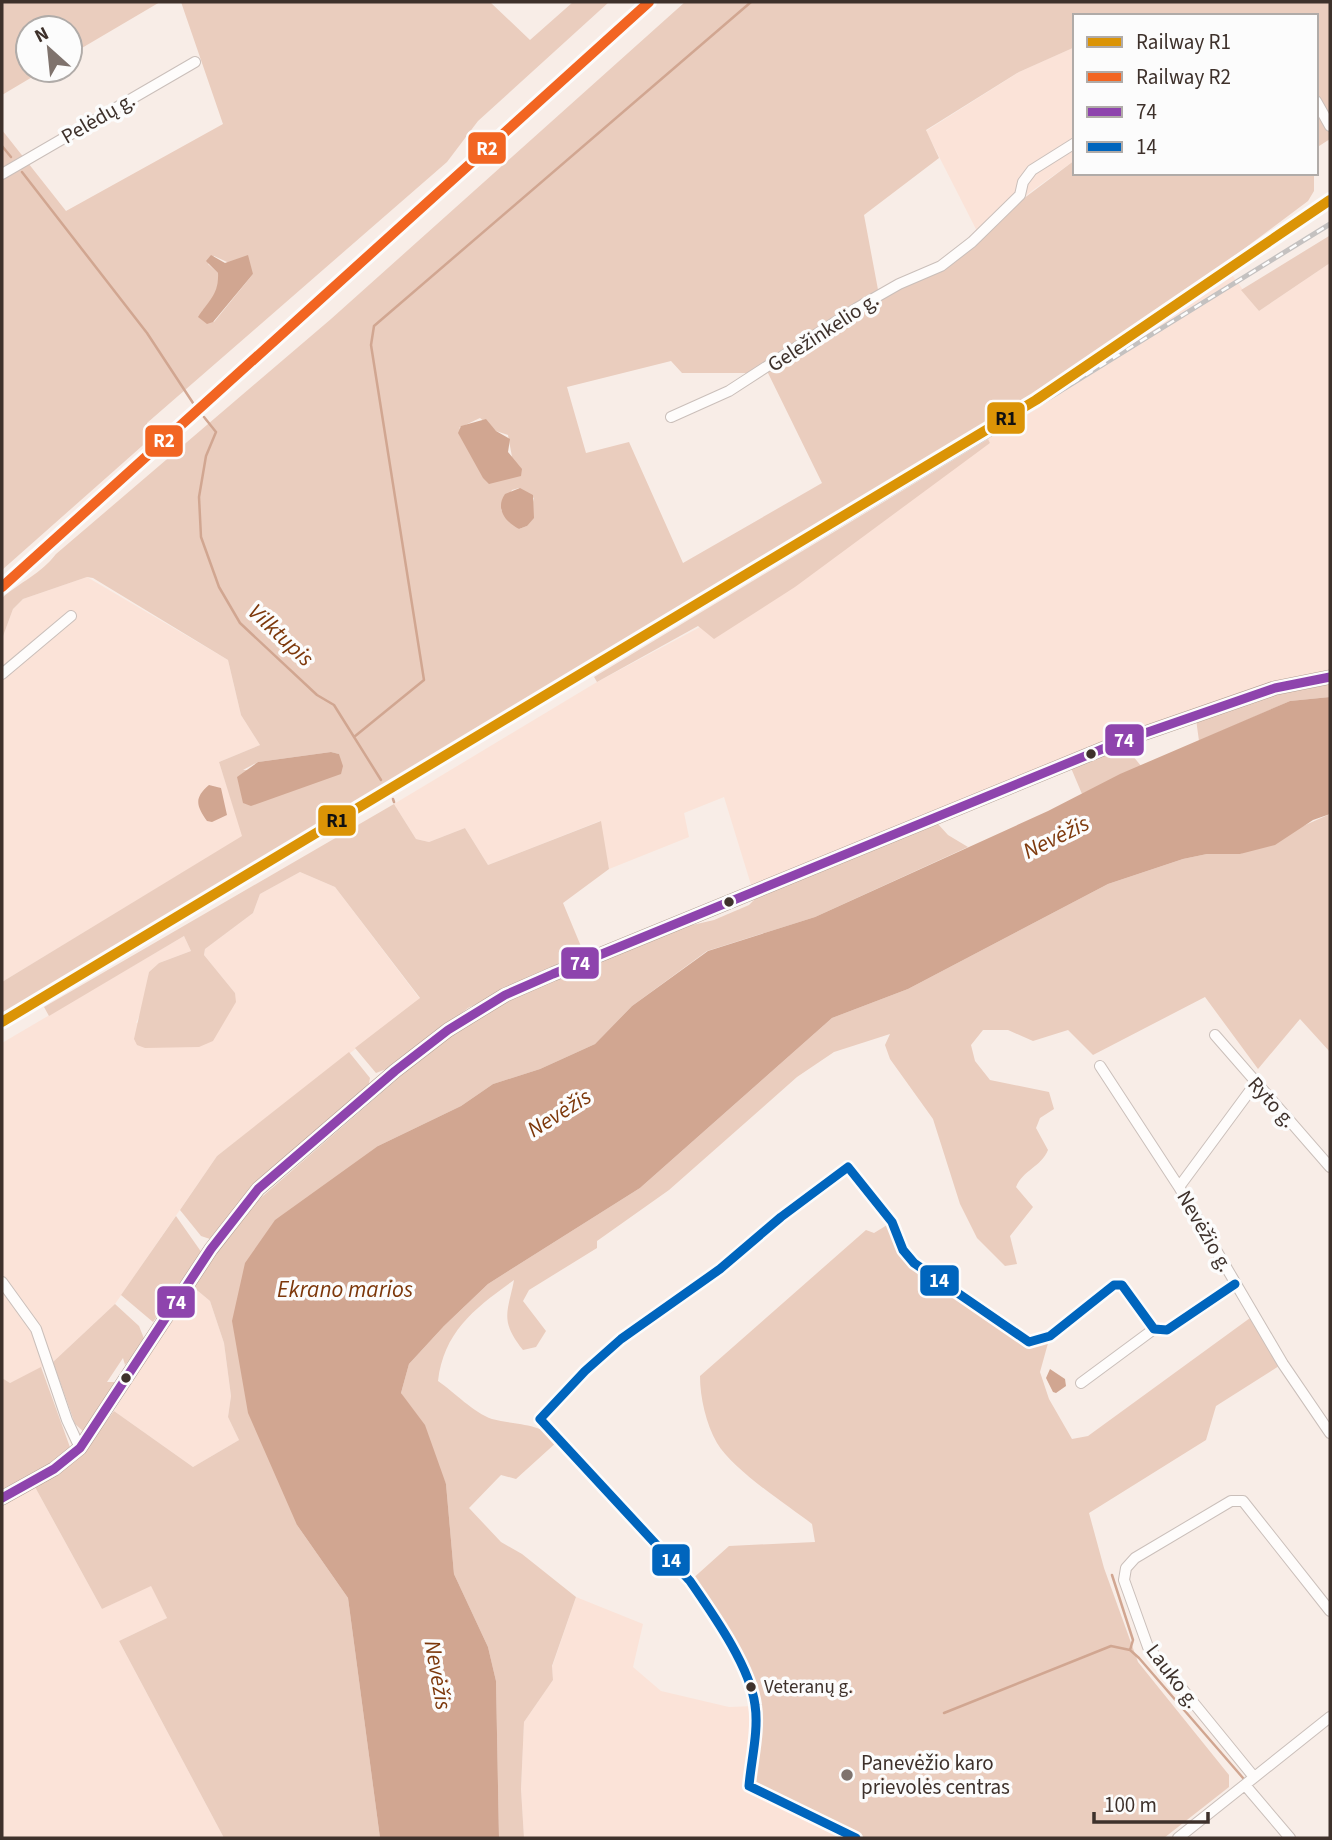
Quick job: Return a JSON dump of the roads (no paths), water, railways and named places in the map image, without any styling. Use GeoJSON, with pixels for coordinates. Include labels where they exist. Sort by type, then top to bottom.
{"type":"FeatureCollection","features":[{"type":"Feature","properties":{"kind":"main road"},"geometry":{"type":"LineString","coordinates":[[2,1498],[54,1469],[80,1448],[216,1242],[258,1189],[395,1071],[465,1018],[505,995],[589,959],[850,855],[1048,771],[1235,700],[1275,688],[1330,677]]}},
{"type":"Feature","properties":{"kind":"street","name":"Pelėdų g."},"geometry":{"type":"LineString","coordinates":[[2,174],[195,62]]}},
{"type":"Feature","properties":{"kind":"street"},"geometry":{"type":"LineString","coordinates":[[1318,105],[1330,126]]}},
{"type":"Feature","properties":{"kind":"street","name":"Geležinkelio g."},"geometry":{"type":"LineString","coordinates":[[671,417],[729,391],[868,302],[899,284],[941,266],[972,242],[1020,195],[1023,182],[1032,170],[1073,144]]}},
{"type":"Feature","properties":{"kind":"street"},"geometry":{"type":"LineString","coordinates":[[2,674],[71,617]]}},
{"type":"Feature","properties":{"kind":"street","name":"Ryto g."},"geometry":{"type":"LineString","coordinates":[[1215,1035],[1330,1167]]}},
{"type":"Feature","properties":{"kind":"street","name":"Nevėžio g."},"geometry":{"type":"LineString","coordinates":[[1100,1066],[1179,1187],[1283,1364],[1330,1433]]}},
{"type":"Feature","properties":{"kind":"street"},"geometry":{"type":"LineString","coordinates":[[1179,1187],[1255,1084]]}},
{"type":"Feature","properties":{"kind":"street"},"geometry":{"type":"LineString","coordinates":[[856,1838],[749,1786],[755,1706],[750,1687],[710,1611],[690,1581],[540,1419],[621,1339],[720,1269],[781,1217],[848,1167],[892,1222],[902,1250],[914,1263],[1029,1342],[1050,1336],[1114,1285],[1122,1285],[1154,1329]]}},
{"type":"Feature","properties":{"kind":"street"},"geometry":{"type":"LineString","coordinates":[[2,1282],[36,1329],[71,1432],[80,1448]]}},
{"type":"Feature","properties":{"kind":"street"},"geometry":{"type":"LineString","coordinates":[[1081,1383],[1154,1329],[1167,1330],[1235,1284]]}},
{"type":"Feature","properties":{"kind":"street","name":"Lauko g."},"geometry":{"type":"LineString","coordinates":[[1254,1777],[1148,1647],[1124,1580],[1130,1562],[1231,1501],[1242,1501],[1330,1611]]}},
{"type":"Feature","properties":{"kind":"street"},"geometry":{"type":"LineString","coordinates":[[1178,1838],[1330,1717]]}},
{"type":"Feature","properties":{"kind":"street"},"geometry":{"type":"LineString","coordinates":[[1245,1785],[1290,1838]]}},
{"type":"Feature","properties":{"kind":"water"},"geometry":{"type":"Polygon","coordinates":[[[211,255],[225,263],[248,255],[253,274],[213,322],[207,324],[198,317],[217,287],[218,273],[206,261],[211,255]]]}},
{"type":"Feature","properties":{"kind":"water"},"geometry":{"type":"Polygon","coordinates":[[[486,419],[496,431],[510,439],[508,452],[522,469],[521,476],[489,484],[483,478],[458,433],[461,426],[486,419]]]}},
{"type":"Feature","properties":{"kind":"water"},"geometry":{"type":"Polygon","coordinates":[[[520,488],[533,495],[534,518],[527,526],[519,529],[506,519],[501,504],[505,494],[520,488]]]}},
{"type":"Feature","properties":{"kind":"water","name":"Ekrano marios"},"geometry":{"type":"Polygon","coordinates":[[[1330,697],[1330,814],[1313,820],[1275,845],[1240,854],[1207,854],[1183,859],[1108,884],[908,989],[832,1018],[640,1188],[488,1284],[409,1364],[401,1393],[425,1425],[446,1484],[454,1574],[488,1647],[496,1681],[499,1838],[380,1838],[348,1598],[297,1525],[248,1413],[232,1321],[245,1263],[275,1220],[378,1146],[461,1106],[493,1084],[540,1069],[595,1044],[632,1006],[708,951],[815,917],[1048,811],[1120,774],[1290,701],[1330,697]]]}},
{"type":"Feature","properties":{"kind":"water"},"geometry":{"type":"Polygon","coordinates":[[[331,752],[339,754],[343,766],[341,774],[251,806],[243,803],[237,777],[258,762],[331,752]]]}},
{"type":"Feature","properties":{"kind":"water"},"geometry":{"type":"Polygon","coordinates":[[[209,785],[221,788],[227,815],[212,822],[207,821],[198,802],[209,785]]]}},
{"type":"Feature","properties":{"kind":"water"},"geometry":{"type":"Polygon","coordinates":[[[1050,1369],[1065,1379],[1066,1386],[1056,1393],[1046,1378],[1050,1369]]]}},
{"type":"Feature","properties":{"kind":"waterway"},"geometry":{"type":"LineString","coordinates":[[354,737],[424,680],[371,345],[374,326],[751,2]]}},
{"type":"Feature","properties":{"kind":"waterway","name":"Vilktupis"},"geometry":{"type":"LineString","coordinates":[[2,146],[11,157]]}},
{"type":"Feature","properties":{"kind":"waterway","name":"Vilktupis"},"geometry":{"type":"LineString","coordinates":[[22,172],[147,333],[193,403]]}},
{"type":"Feature","properties":{"kind":"waterway","name":"Vilktupis"},"geometry":{"type":"LineString","coordinates":[[204,417],[216,432],[206,456],[199,497],[201,537],[219,587],[240,623],[317,695],[334,705],[381,780]]}},
{"type":"Feature","properties":{"kind":"waterway"},"geometry":{"type":"LineString","coordinates":[[1112,1575],[1133,1640],[1130,1650]]}},
{"type":"Feature","properties":{"kind":"waterway"},"geometry":{"type":"LineString","coordinates":[[944,1713],[1111,1646],[1130,1650],[1243,1778]]}},
{"type":"Feature","properties":{"kind":"railway"},"geometry":{"type":"LineString","coordinates":[[2,587],[649,2]]}},
{"type":"Feature","properties":{"kind":"railway"},"geometry":{"type":"LineString","coordinates":[[2,1026],[981,440],[1330,224]]}},
{"type":"Feature","properties":{"kind":"rail line","name":"R2"},"geometry":{"type":"LineString","coordinates":[[2,587],[649,2]]}},
{"type":"Feature","properties":{"kind":"rail line","name":"R1"},"geometry":{"type":"LineString","coordinates":[[2,1022],[1036,400],[1330,200]]}},
{"type":"Feature","properties":{"kind":"place","name":"Veteranų g."},"geometry":{"type":"Point","coordinates":[751,1687]}},
{"type":"Feature","properties":{"kind":"place","name":"Panevėžio karo prievolės centras"},"geometry":{"type":"Point","coordinates":[847,1775]}},
{"type":"Feature","properties":{"kind":"water label","name":"Nevėžis"},"geometry":{"type":"Point","coordinates":[1056,837]}},
{"type":"Feature","properties":{"kind":"water label","name":"Nevėžis"},"geometry":{"type":"Point","coordinates":[559,1113]}},
{"type":"Feature","properties":{"kind":"water label","name":"Nevėžis"},"geometry":{"type":"Point","coordinates":[438,1675]}}]}
